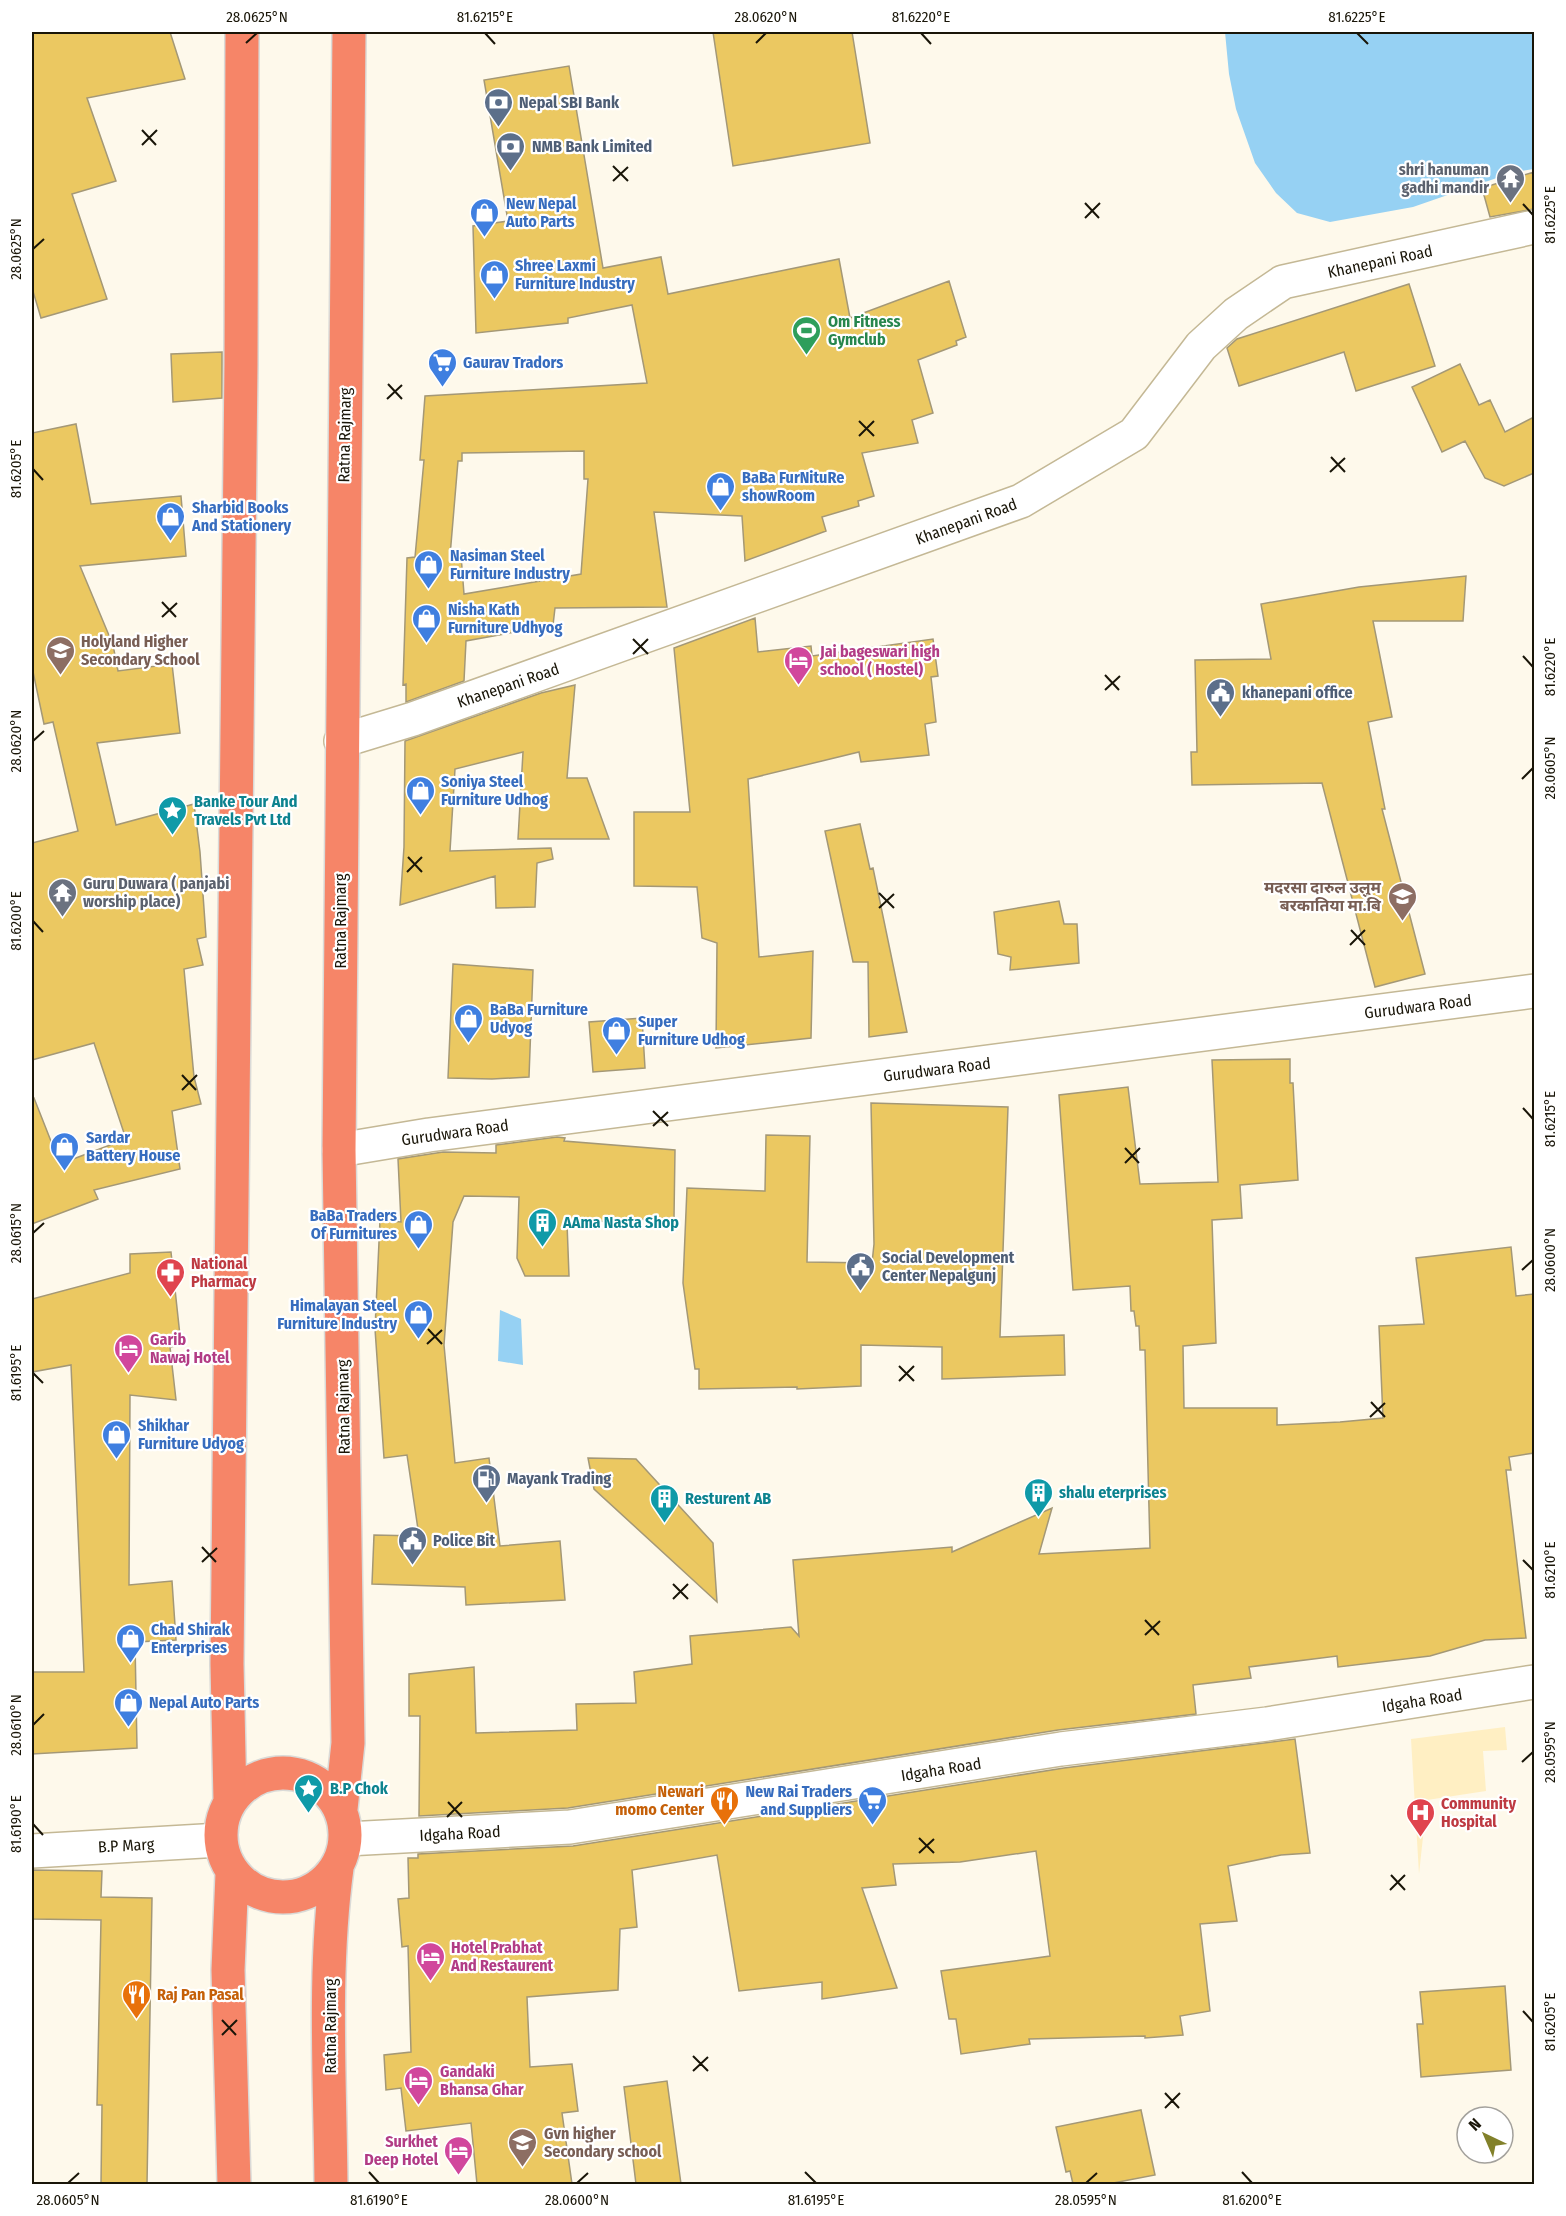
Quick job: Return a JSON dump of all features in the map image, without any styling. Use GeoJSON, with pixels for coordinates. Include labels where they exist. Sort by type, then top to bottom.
{"type":"FeatureCollection","features":[{"type":"Feature","properties":{"kind":"highway"},"geometry":{"type":"LineString","coordinates":[[230,1800],[227,1664],[241,388],[242,32]]}},
{"type":"Feature","properties":{"kind":"highway","name":"Ratna Rajmarg"},"geometry":{"type":"LineString","coordinates":[[331,2184],[329,1989],[333,1902],[342,1839],[348,1743],[339,1150],[349,32]]}},
{"type":"Feature","properties":{"kind":"highway"},"geometry":{"type":"LineString","coordinates":[[232,1874],[260,1894],[288,1899],[316,1889],[342,1839],[322,1786],[295,1773],[271,1773],[248,1783],[230,1800],[220,1823],[220,1840],[232,1874],[228,1970],[234,2184]]}},
{"type":"Feature","properties":{"kind":"street","name":"Khanepani Road"},"geometry":{"type":"LineString","coordinates":[[341,741],[446,707],[1021,501],[1134,434],[1201,346],[1236,314],[1283,282],[1534,226]]}},
{"type":"Feature","properties":{"kind":"street","name":"Gurudwara Road"},"geometry":{"type":"LineString","coordinates":[[339,1150],[429,1135],[1534,991]]}},
{"type":"Feature","properties":{"kind":"street","name":"Idgaha Road"},"geometry":{"type":"LineString","coordinates":[[342,1839],[570,1827],[1061,1749],[1267,1724],[1534,1682]]}},
{"type":"Feature","properties":{"kind":"street","name":"B.P Marg"},"geometry":{"type":"LineString","coordinates":[[32,1851],[220,1840]]}},
{"type":"Feature","properties":{"kind":"shaded area","name":"Community Hospital"},"geometry":{"type":"Polygon","coordinates":[[[1505,1727],[1507,1750],[1483,1751],[1486,1791],[1427,1800],[1419,1874],[1411,1739],[1505,1727]]]}},
{"type":"Feature","properties":{"kind":"water"},"geometry":{"type":"Polygon","coordinates":[[[1225,32],[1534,32],[1534,169],[1514,172],[1413,207],[1330,222],[1297,213],[1276,193],[1255,163],[1236,109],[1229,74],[1225,32]]]}},
{"type":"Feature","properties":{"kind":"water"},"geometry":{"type":"Polygon","coordinates":[[[500,1310],[521,1319],[523,1365],[498,1361],[500,1310]]]}},
{"type":"Feature","properties":{"kind":"building"},"geometry":{"type":"Polygon","coordinates":[[[32,32],[170,32],[185,79],[87,98],[116,181],[72,194],[107,299],[41,318],[32,288],[32,32]]]}},
{"type":"Feature","properties":{"kind":"building"},"geometry":{"type":"Polygon","coordinates":[[[713,32],[852,32],[870,143],[733,166],[713,32]]]}},
{"type":"Feature","properties":{"kind":"building"},"geometry":{"type":"Polygon","coordinates":[[[569,66],[603,268],[661,257],[668,294],[839,259],[850,318],[949,281],[966,337],[956,341],[957,345],[918,360],[933,413],[912,420],[918,443],[862,453],[874,496],[858,501],[859,506],[822,517],[826,531],[745,561],[742,516],[654,512],[667,607],[555,608],[553,625],[466,641],[464,681],[406,702],[406,684],[403,685],[407,558],[415,557],[424,460],[420,460],[425,396],[647,383],[632,305],[568,318],[568,323],[476,333],[473,226],[508,221],[484,80],[569,66]],[[584,451],[462,453],[462,461],[458,461],[450,556],[461,555],[464,594],[581,574],[588,479],[584,479],[584,451]]]}},
{"type":"Feature","properties":{"kind":"building"},"geometry":{"type":"Polygon","coordinates":[[[1534,172],[1534,209],[1490,217],[1482,188],[1534,172]]]}},
{"type":"Feature","properties":{"kind":"building"},"geometry":{"type":"Polygon","coordinates":[[[1409,284],[1435,366],[1356,391],[1344,352],[1239,386],[1227,348],[1237,339],[1409,284]]]}},
{"type":"Feature","properties":{"kind":"building"},"geometry":{"type":"Polygon","coordinates":[[[222,352],[222,398],[173,402],[171,354],[222,352]]]}},
{"type":"Feature","properties":{"kind":"building"},"geometry":{"type":"Polygon","coordinates":[[[1460,364],[1479,405],[1490,400],[1505,432],[1534,417],[1534,473],[1504,486],[1485,478],[1465,441],[1442,452],[1412,387],[1460,364]]]}},
{"type":"Feature","properties":{"kind":"building"},"geometry":{"type":"Polygon","coordinates":[[[76,424],[91,504],[181,496],[186,556],[80,566],[113,645],[118,671],[172,664],[180,733],[97,743],[116,825],[194,804],[206,937],[197,939],[203,965],[184,969],[194,1077],[201,1104],[172,1111],[180,1169],[94,1190],[98,1199],[32,1224],[32,1099],[34,1098],[60,1164],[126,1139],[94,1043],[32,1060],[32,843],[78,831],[53,722],[44,724],[32,667],[32,433],[76,424]]]}},
{"type":"Feature","properties":{"kind":"building"},"geometry":{"type":"Polygon","coordinates":[[[1466,576],[1463,621],[1373,621],[1392,717],[1368,722],[1385,809],[1382,809],[1425,974],[1375,987],[1322,783],[1192,785],[1191,752],[1197,752],[1195,660],[1271,659],[1261,604],[1359,587],[1466,576]]]}},
{"type":"Feature","properties":{"kind":"building"},"geometry":{"type":"Polygon","coordinates":[[[755,618],[758,652],[811,646],[812,656],[933,639],[938,676],[931,677],[936,722],[925,724],[929,755],[861,762],[859,752],[748,779],[759,957],[813,951],[811,1038],[716,1048],[717,943],[702,938],[697,887],[634,886],[634,812],[690,812],[674,648],[755,618]]]}},
{"type":"Feature","properties":{"kind":"building"},"geometry":{"type":"Polygon","coordinates":[[[575,685],[567,778],[587,778],[609,839],[518,839],[523,752],[455,769],[450,851],[551,848],[553,859],[537,863],[535,907],[496,908],[495,876],[400,905],[404,847],[405,741],[541,693],[575,685]]]}},
{"type":"Feature","properties":{"kind":"building"},"geometry":{"type":"Polygon","coordinates":[[[860,824],[870,869],[873,868],[907,1032],[869,1037],[868,962],[853,962],[825,831],[860,824]]]}},
{"type":"Feature","properties":{"kind":"building"},"geometry":{"type":"Polygon","coordinates":[[[1059,901],[1064,924],[1077,924],[1079,963],[1010,970],[1011,957],[998,954],[994,912],[1059,901]]]}},
{"type":"Feature","properties":{"kind":"building"},"geometry":{"type":"Polygon","coordinates":[[[453,964],[533,970],[529,1077],[448,1078],[453,964]]]}},
{"type":"Feature","properties":{"kind":"building"},"geometry":{"type":"Polygon","coordinates":[[[642,1018],[645,1068],[593,1072],[589,1022],[642,1018]]]}},
{"type":"Feature","properties":{"kind":"building"},"geometry":{"type":"Polygon","coordinates":[[[1290,1059],[1298,1180],[1240,1185],[1242,1218],[1212,1220],[1216,1343],[1183,1346],[1184,1408],[1277,1408],[1277,1425],[1383,1418],[1379,1326],[1424,1324],[1416,1258],[1511,1247],[1516,1296],[1534,1294],[1534,1453],[1509,1457],[1511,1470],[1506,1470],[1526,1638],[1485,1640],[1430,1656],[1338,1667],[1337,1656],[1249,1667],[1251,1678],[1193,1685],[1196,1714],[1058,1730],[568,1808],[419,1816],[420,1716],[409,1716],[409,1674],[474,1667],[476,1733],[577,1730],[576,1704],[636,1703],[634,1672],[692,1664],[690,1636],[791,1627],[799,1636],[793,1560],[952,1547],[952,1552],[1052,1508],[1039,1554],[1150,1548],[1145,1350],[1140,1350],[1139,1326],[1136,1326],[1134,1311],[1131,1311],[1130,1286],[1073,1290],[1059,1095],[1128,1087],[1140,1184],[1218,1182],[1212,1060],[1290,1059]]]}},
{"type":"Feature","properties":{"kind":"building"},"geometry":{"type":"Polygon","coordinates":[[[871,1103],[1008,1107],[1000,1337],[1064,1335],[1065,1375],[942,1379],[942,1347],[861,1345],[861,1386],[797,1389],[797,1387],[699,1389],[699,1369],[695,1369],[683,1283],[687,1188],[765,1191],[766,1135],[810,1136],[807,1262],[872,1263],[874,1244],[871,1103]]]}},
{"type":"Feature","properties":{"kind":"building"},"geometry":{"type":"Polygon","coordinates":[[[557,1137],[565,1138],[564,1141],[675,1150],[674,1218],[567,1223],[569,1276],[525,1276],[517,1258],[519,1197],[464,1196],[453,1222],[444,1345],[455,1463],[489,1458],[500,1546],[560,1541],[565,1600],[466,1605],[465,1587],[372,1584],[374,1535],[419,1536],[407,1455],[384,1458],[375,1329],[380,1220],[401,1222],[398,1159],[443,1152],[496,1153],[496,1145],[557,1137]]]}},
{"type":"Feature","properties":{"kind":"building"},"geometry":{"type":"Polygon","coordinates":[[[171,1252],[181,1345],[170,1347],[176,1400],[130,1395],[129,1585],[172,1581],[176,1640],[135,1642],[137,1748],[32,1754],[32,1672],[84,1672],[71,1365],[32,1372],[32,1299],[130,1273],[130,1254],[171,1252]]]}},
{"type":"Feature","properties":{"kind":"building","name":"Resturent AB"},"geometry":{"type":"Polygon","coordinates":[[[588,1458],[636,1459],[713,1543],[717,1602],[594,1489],[588,1458]]]}},
{"type":"Feature","properties":{"kind":"building"},"geometry":{"type":"Polygon","coordinates":[[[1295,1739],[1310,1853],[1281,1855],[1228,1866],[1237,1921],[1200,1924],[1210,2011],[1180,2016],[1183,2035],[1145,2038],[1145,2036],[1029,2039],[1030,2044],[961,2054],[956,2019],[949,2019],[941,1971],[1050,1956],[1036,1851],[960,1862],[893,1864],[896,1885],[862,1888],[897,1988],[822,1999],[822,1982],[739,1991],[717,1855],[632,1870],[637,1927],[620,1929],[618,1990],[527,1997],[530,2067],[572,2064],[578,2111],[562,2113],[572,2184],[477,2184],[471,2123],[406,2131],[401,2088],[386,2090],[384,2055],[411,2052],[408,1946],[402,1947],[398,1899],[409,1898],[408,1858],[418,1858],[418,1854],[573,1846],[1064,1768],[1295,1739]]]}},
{"type":"Feature","properties":{"kind":"building"},"geometry":{"type":"Polygon","coordinates":[[[32,1870],[102,1871],[101,1897],[152,1898],[147,2184],[101,2184],[102,2105],[97,2105],[101,1920],[32,1919],[32,1870]]]}},
{"type":"Feature","properties":{"kind":"building"},"geometry":{"type":"Polygon","coordinates":[[[1505,1986],[1511,2070],[1421,2077],[1417,2024],[1423,2024],[1420,1992],[1505,1986]]]}},
{"type":"Feature","properties":{"kind":"building"},"geometry":{"type":"Polygon","coordinates":[[[667,2081],[681,2184],[636,2184],[624,2087],[667,2081]]]}},
{"type":"Feature","properties":{"kind":"building"},"geometry":{"type":"Polygon","coordinates":[[[1141,2110],[1155,2175],[1108,2184],[1073,2184],[1070,2171],[1066,2172],[1056,2127],[1141,2110]]]}},
{"type":"Feature","properties":{"kind":"place","name":"Nepal SBI Bank"},"geometry":{"type":"Point","coordinates":[498,128]}},
{"type":"Feature","properties":{"kind":"place","name":"NMB Bank Limited"},"geometry":{"type":"Point","coordinates":[511,172]}},
{"type":"Feature","properties":{"kind":"place","name":"shri hanuman gadhi mandir"},"geometry":{"type":"Point","coordinates":[1510,204]}},
{"type":"Feature","properties":{"kind":"place","name":"New Nepal Auto Parts"},"geometry":{"type":"Point","coordinates":[485,238]}},
{"type":"Feature","properties":{"kind":"place","name":"Shree Laxmi Furniture Industry"},"geometry":{"type":"Point","coordinates":[494,300]}},
{"type":"Feature","properties":{"kind":"place","name":"Om Fitness Gymclub"},"geometry":{"type":"Point","coordinates":[807,356]}},
{"type":"Feature","properties":{"kind":"place","name":"Gaurav Tradors"},"geometry":{"type":"Point","coordinates":[442,388]}},
{"type":"Feature","properties":{"kind":"place","name":"BaBa FurNituRe showRoom"},"geometry":{"type":"Point","coordinates":[721,512]}},
{"type":"Feature","properties":{"kind":"place","name":"Sharbid Books And Stationery"},"geometry":{"type":"Point","coordinates":[171,542]}},
{"type":"Feature","properties":{"kind":"place","name":"Nasiman Steel Furniture Industry"},"geometry":{"type":"Point","coordinates":[429,590]}},
{"type":"Feature","properties":{"kind":"place","name":"Nisha Kath Furniture Udhyog"},"geometry":{"type":"Point","coordinates":[427,644]}},
{"type":"Feature","properties":{"kind":"place","name":"Holyland Higher Secondary School"},"geometry":{"type":"Point","coordinates":[60,676]}},
{"type":"Feature","properties":{"kind":"place","name":"Jai bageswari high school ( Hostel)"},"geometry":{"type":"Point","coordinates":[799,686]}},
{"type":"Feature","properties":{"kind":"place","name":"khanepani office"},"geometry":{"type":"Point","coordinates":[1221,718]}},
{"type":"Feature","properties":{"kind":"place","name":"Soniya Steel Furniture Udhog"},"geometry":{"type":"Point","coordinates":[420,816]}},
{"type":"Feature","properties":{"kind":"place","name":"Banke Tour And Travels Pvt Ltd"},"geometry":{"type":"Point","coordinates":[173,836]}},
{"type":"Feature","properties":{"kind":"place","name":"Guru Duwara ( panjabi worship place)"},"geometry":{"type":"Point","coordinates":[62,918]}},
{"type":"Feature","properties":{"kind":"place","name":"मदरसा दारुल उलुम बरकातिया मा.बि"},"geometry":{"type":"Point","coordinates":[1402,922]}},
{"type":"Feature","properties":{"kind":"place","name":"BaBa Furniture Udyog"},"geometry":{"type":"Point","coordinates":[469,1044]}},
{"type":"Feature","properties":{"kind":"place","name":"Super Furniture Udhog"},"geometry":{"type":"Point","coordinates":[617,1056]}},
{"type":"Feature","properties":{"kind":"place","name":"Sardar Battery House"},"geometry":{"type":"Point","coordinates":[65,1172]}},
{"type":"Feature","properties":{"kind":"place","name":"AAma Nasta Shop"},"geometry":{"type":"Point","coordinates":[542,1248]}},
{"type":"Feature","properties":{"kind":"place","name":"BaBa Traders Of Furnitures"},"geometry":{"type":"Point","coordinates":[418,1250]}},
{"type":"Feature","properties":{"kind":"place","name":"Social Development Center Nepalgunj"},"geometry":{"type":"Point","coordinates":[861,1292]}},
{"type":"Feature","properties":{"kind":"place","name":"National Pharmacy"},"geometry":{"type":"Point","coordinates":[170,1298]}},
{"type":"Feature","properties":{"kind":"place","name":"Himalayan Steel Furniture Industry"},"geometry":{"type":"Point","coordinates":[418,1340]}},
{"type":"Feature","properties":{"kind":"place","name":"Garib Nawaj Hotel"},"geometry":{"type":"Point","coordinates":[129,1374]}},
{"type":"Feature","properties":{"kind":"place","name":"Shikhar Furniture Udyog"},"geometry":{"type":"Point","coordinates":[117,1460]}},
{"type":"Feature","properties":{"kind":"place","name":"Mayank Trading"},"geometry":{"type":"Point","coordinates":[486,1504]}},
{"type":"Feature","properties":{"kind":"place","name":"shalu eterprises"},"geometry":{"type":"Point","coordinates":[1038,1518]}},
{"type":"Feature","properties":{"kind":"place","name":"Resturent AB"},"geometry":{"type":"Point","coordinates":[664,1524]}},
{"type":"Feature","properties":{"kind":"place","name":"Police Bit"},"geometry":{"type":"Point","coordinates":[412,1566]}},
{"type":"Feature","properties":{"kind":"place","name":"Chad Shirak Enterprises"},"geometry":{"type":"Point","coordinates":[130,1664]}},
{"type":"Feature","properties":{"kind":"place","name":"Nepal Auto Parts"},"geometry":{"type":"Point","coordinates":[128,1728]}},
{"type":"Feature","properties":{"kind":"place","name":"B.P Chok"},"geometry":{"type":"Point","coordinates":[309,1814]}},
{"type":"Feature","properties":{"kind":"place","name":"Newari momo Center"},"geometry":{"type":"Point","coordinates":[725,1826]}},
{"type":"Feature","properties":{"kind":"place","name":"New Rai Traders and Suppliers"},"geometry":{"type":"Point","coordinates":[873,1826]}},
{"type":"Feature","properties":{"kind":"place","name":"Community Hospital"},"geometry":{"type":"Point","coordinates":[1420,1838]}},
{"type":"Feature","properties":{"kind":"place","name":"Hotel Prabhat And Restaurent"},"geometry":{"type":"Point","coordinates":[430,1982]}},
{"type":"Feature","properties":{"kind":"place","name":"Raj Pan Pasal"},"geometry":{"type":"Point","coordinates":[136,2020]}},
{"type":"Feature","properties":{"kind":"place","name":"Gandaki Bhansa Ghar"},"geometry":{"type":"Point","coordinates":[419,2106]}},
{"type":"Feature","properties":{"kind":"place","name":"Gvn higher Secondary school"},"geometry":{"type":"Point","coordinates":[523,2168]}},
{"type":"Feature","properties":{"kind":"place","name":"Surkhet Deep Hotel"},"geometry":{"type":"Point","coordinates":[459,2176]}}]}
